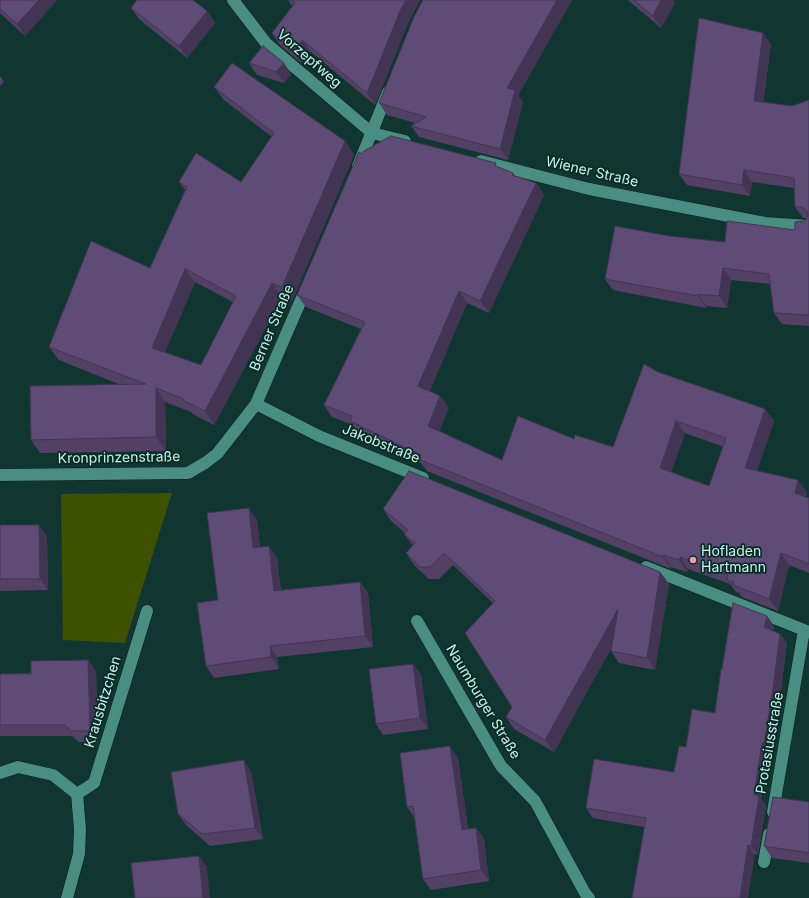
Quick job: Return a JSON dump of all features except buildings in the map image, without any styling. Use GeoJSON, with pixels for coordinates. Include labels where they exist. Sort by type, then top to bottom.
{"type":"FeatureCollection","features":[{"type":"Feature","properties":{"kind":"street","name":"Vorzepfweg"},"geometry":{"type":"LineString","coordinates":[[233,0],[266,43],[372,133]]}},
{"type":"Feature","properties":{"kind":"street"},"geometry":{"type":"LineString","coordinates":[[353,177],[392,83]]}},
{"type":"Feature","properties":{"kind":"street"},"geometry":{"type":"LineString","coordinates":[[372,133],[417,144]]}},
{"type":"Feature","properties":{"kind":"street","name":"Wiener Straße"},"geometry":{"type":"LineString","coordinates":[[470,158],[589,189],[765,223],[809,226]]}},
{"type":"Feature","properties":{"kind":"street","name":"Berner Straße"},"geometry":{"type":"LineString","coordinates":[[256,404],[312,272]]}},
{"type":"Feature","properties":{"kind":"street","name":"Kronprinzenstraße"},"geometry":{"type":"LineString","coordinates":[[0,475],[188,473],[217,454],[256,404]]}},
{"type":"Feature","properties":{"kind":"street","name":"Jakobstraße"},"geometry":{"type":"LineString","coordinates":[[256,404],[319,436],[436,483]]}},
{"type":"Feature","properties":{"kind":"street"},"geometry":{"type":"LineString","coordinates":[[634,562],[807,631]]}},
{"type":"Feature","properties":{"kind":"street","name":"Krausbitzchen"},"geometry":{"type":"LineString","coordinates":[[77,794],[94,782],[147,611]]}},
{"type":"Feature","properties":{"kind":"street","name":"Naumburger Straße"},"geometry":{"type":"LineString","coordinates":[[417,621],[501,766],[535,801],[589,898]]}},
{"type":"Feature","properties":{"kind":"street","name":"Protasiusstraße"},"geometry":{"type":"LineString","coordinates":[[764,862],[807,631]]}},
{"type":"Feature","properties":{"kind":"street"},"geometry":{"type":"LineString","coordinates":[[0,772],[18,767],[53,775],[77,794],[80,829],[79,854],[67,898]]}},
{"type":"Feature","properties":{"kind":"green space"},"geometry":{"type":"Polygon","coordinates":[[[172,493],[125,643],[63,640],[61,494],[172,493]]]}},
{"type":"Feature","properties":{"kind":"place","name":"Hofladen Hartmann"},"geometry":{"type":"Point","coordinates":[693,560]}}]}
